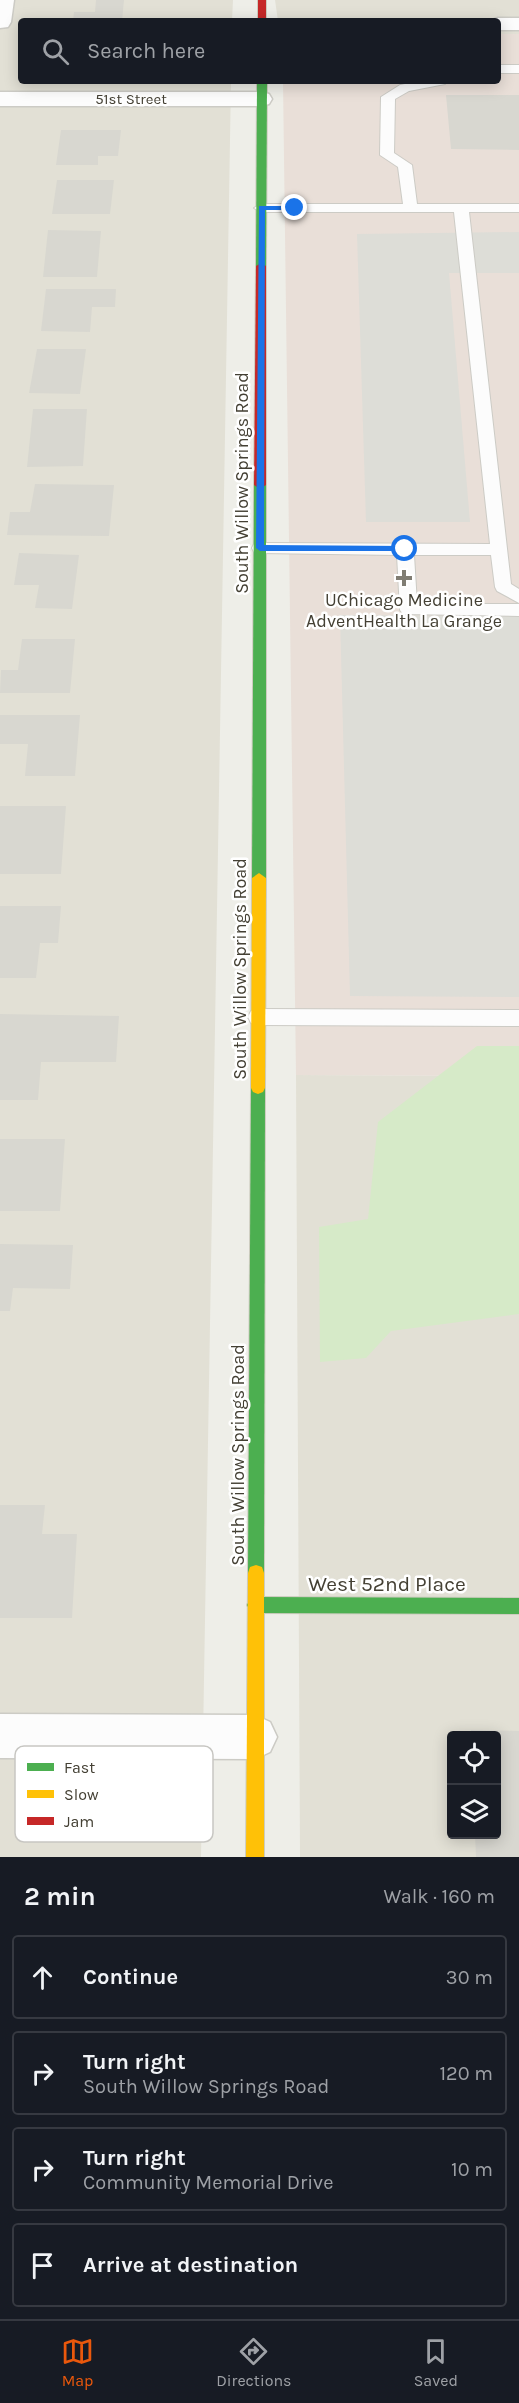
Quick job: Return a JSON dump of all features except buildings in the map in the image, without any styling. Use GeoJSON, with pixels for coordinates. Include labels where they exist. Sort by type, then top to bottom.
{"type":"FeatureCollection","features":[{"type":"Feature","properties":{"kind":"street"},"geometry":{"type":"LineString","coordinates":[[0,22],[3,0]]}},
{"type":"Feature","properties":{"kind":"street"},"geometry":{"type":"LineString","coordinates":[[262,0],[262,18]]}},
{"type":"Feature","properties":{"kind":"street"},"geometry":{"type":"LineString","coordinates":[[501,24],[519,24]]}},
{"type":"Feature","properties":{"kind":"street","name":"51st Street"},"geometry":{"type":"LineString","coordinates":[[0,99],[262,90]]}},
{"type":"Feature","properties":{"kind":"street","name":"South Willow Springs Road"},"geometry":{"type":"LineString","coordinates":[[255,1857],[262,90]]}},
{"type":"Feature","properties":{"kind":"street","name":"West 52nd Place"},"geometry":{"type":"LineString","coordinates":[[256,1605],[519,1606]]}},
{"type":"Feature","properties":{"kind":"street"},"geometry":{"type":"LineString","coordinates":[[0,1736],[255,1737]]}},
{"type":"Feature","properties":{"kind":"lane"},"geometry":{"type":"LineString","coordinates":[[501,69],[519,69]]}},
{"type":"Feature","properties":{"kind":"lane"},"geometry":{"type":"LineString","coordinates":[[410,208],[405,165],[387,155],[388,97],[405,88],[425,84]]}},
{"type":"Feature","properties":{"kind":"lane"},"geometry":{"type":"LineString","coordinates":[[261,208],[519,208]]}},
{"type":"Feature","properties":{"kind":"lane"},"geometry":{"type":"LineString","coordinates":[[461,208],[503,587],[519,597]]}},
{"type":"Feature","properties":{"kind":"lane"},"geometry":{"type":"LineString","coordinates":[[260,548],[498,550]]}},
{"type":"Feature","properties":{"kind":"lane"},"geometry":{"type":"LineString","coordinates":[[405,549],[409,610],[519,610]]}},
{"type":"Feature","properties":{"kind":"lane"},"geometry":{"type":"LineString","coordinates":[[258,1017],[519,1018]]}},
{"type":"Feature","properties":{"kind":"shaded area"},"geometry":{"type":"Polygon","coordinates":[[[0,0],[233,0],[232,18],[18,18],[18,84],[231,84],[203,1746],[15,1746],[15,1842],[201,1842],[201,1857],[0,1857],[0,0]]]}},
{"type":"Feature","properties":{"kind":"shaded area"},"geometry":{"type":"Polygon","coordinates":[[[275,0],[519,0],[519,34],[501,34],[501,18],[278,18],[275,0]]]}},
{"type":"Feature","properties":{"kind":"shaded area","name":"UChicago Medicine AdventHealth La Grange"},"geometry":{"type":"Polygon","coordinates":[[[501,34],[519,34],[519,1076],[296,1075],[283,84],[501,84],[501,34]]]}},
{"type":"Feature","properties":{"kind":"shaded area"},"geometry":{"type":"Polygon","coordinates":[[[519,232],[519,273],[449,273],[470,522],[366,522],[357,234],[519,232]]]}},
{"type":"Feature","properties":{"kind":"shaded area"},"geometry":{"type":"Polygon","coordinates":[[[340,615],[519,616],[519,997],[350,996],[340,615]]]}},
{"type":"Feature","properties":{"kind":"shaded area"},"geometry":{"type":"Polygon","coordinates":[[[296,1075],[519,1076],[519,1857],[300,1857],[296,1075]]]}},
{"type":"Feature","properties":{"kind":"green space"},"geometry":{"type":"Polygon","coordinates":[[[477,1046],[519,1046],[519,1314],[391,1331],[366,1358],[320,1362],[319,1227],[368,1219],[378,1122],[477,1046]]]}},
{"type":"Feature","properties":{"kind":"traffic: fast"},"geometry":{"type":"LineString","coordinates":[[261,266],[262,84]]}},
{"type":"Feature","properties":{"kind":"traffic: fast"},"geometry":{"type":"LineString","coordinates":[[259,878],[260,485]]}},
{"type":"Feature","properties":{"kind":"traffic: fast"},"geometry":{"type":"LineString","coordinates":[[256,1573],[258,1088]]}},
{"type":"Feature","properties":{"kind":"traffic: fast"},"geometry":{"type":"LineString","coordinates":[[256,1605],[519,1606]]}},
{"type":"Feature","properties":{"kind":"traffic: slow"},"geometry":{"type":"LineString","coordinates":[[258,1088],[259,878]]}},
{"type":"Feature","properties":{"kind":"traffic: slow"},"geometry":{"type":"LineString","coordinates":[[255,1857],[256,1573]]}},
{"type":"Feature","properties":{"kind":"traffic: jam"},"geometry":{"type":"LineString","coordinates":[[262,0],[262,18]]}},
{"type":"Feature","properties":{"kind":"traffic: jam"},"geometry":{"type":"LineString","coordinates":[[260,485],[261,266]]}},
{"type":"Feature","properties":{"kind":"place","name":"UChicago Medicine AdventHealth La Grange"},"geometry":{"type":"Point","coordinates":[404,578]}},
{"type":"Feature","properties":{"kind":"route"},"geometry":{"type":"LineString","coordinates":[[295,208],[261,208],[260,548],[405,549]]}}]}
